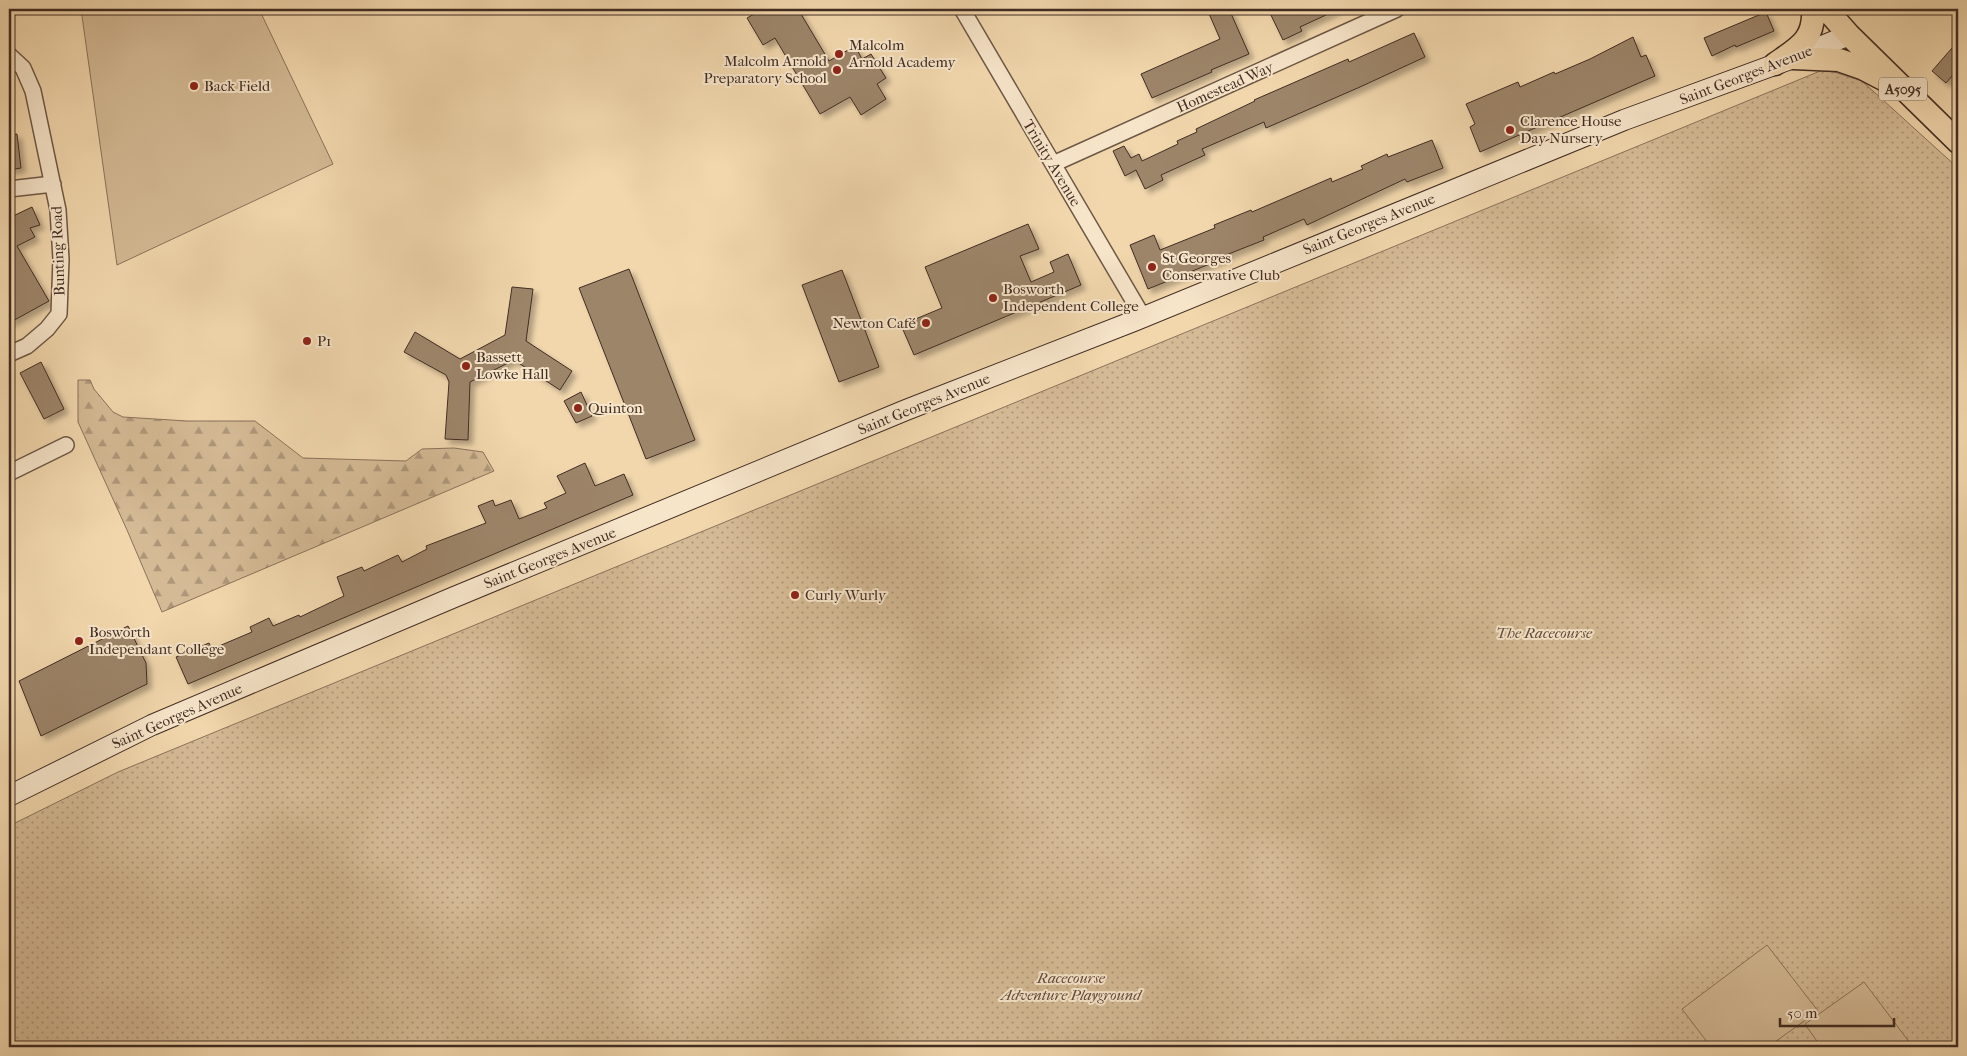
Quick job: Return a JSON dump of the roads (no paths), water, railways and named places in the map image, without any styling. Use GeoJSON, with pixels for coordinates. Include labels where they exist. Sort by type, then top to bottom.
{"type":"FeatureCollection","features":[{"type":"Feature","properties":{"kind":"main road"},"geometry":{"type":"LineString","coordinates":[[1784,61],[1811,33],[1814,21],[1812,9]]}},
{"type":"Feature","properties":{"kind":"main road","name":"A5095"},"geometry":{"type":"LineString","coordinates":[[1826,9],[1849,35],[1958,142]]}},
{"type":"Feature","properties":{"kind":"main road"},"geometry":{"type":"LineString","coordinates":[[1784,61],[1832,59],[1847,62],[1907,92]]}},
{"type":"Feature","properties":{"kind":"street","name":"Trinity Avenue"},"geometry":{"type":"LineString","coordinates":[[962,9],[1143,317]]}},
{"type":"Feature","properties":{"kind":"street","name":"Homestead Way"},"geometry":{"type":"LineString","coordinates":[[1053,164],[1397,9]]}},
{"type":"Feature","properties":{"kind":"street","name":"Saint Georges Avenue"},"geometry":{"type":"LineString","coordinates":[[9,796],[152,726],[452,598],[906,410],[1143,317],[1624,120],[1849,35]]}},
{"type":"Feature","properties":{"kind":"street","name":"Bunting Road"},"geometry":{"type":"LineString","coordinates":[[9,55],[23,68],[29,79],[58,210],[61,259],[59,314],[47,329],[27,346],[9,354]]}},
{"type":"Feature","properties":{"kind":"street","name":"Bunting Road"},"geometry":{"type":"LineString","coordinates":[[9,189],[53,184]]}},
{"type":"Feature","properties":{"kind":"street"},"geometry":{"type":"LineString","coordinates":[[9,473],[66,445]]}},
{"type":"Feature","properties":{"kind":"place","name":"Malcolm Arnold Academy"},"geometry":{"type":"Point","coordinates":[839,54]}},
{"type":"Feature","properties":{"kind":"place","name":"Malcolm Arnold Preparatory School"},"geometry":{"type":"Point","coordinates":[837,70]}},
{"type":"Feature","properties":{"kind":"place","name":"Back Field"},"geometry":{"type":"Point","coordinates":[194,86]}},
{"type":"Feature","properties":{"kind":"place","name":"Clarence House Day Nursery"},"geometry":{"type":"Point","coordinates":[1510,130]}},
{"type":"Feature","properties":{"kind":"place","name":"St Georges Conservative Club"},"geometry":{"type":"Point","coordinates":[1152,267]}},
{"type":"Feature","properties":{"kind":"place","name":"Bosworth Independent College"},"geometry":{"type":"Point","coordinates":[993,298]}},
{"type":"Feature","properties":{"kind":"place","name":"Newton Café"},"geometry":{"type":"Point","coordinates":[926,323]}},
{"type":"Feature","properties":{"kind":"place","name":"P1"},"geometry":{"type":"Point","coordinates":[307,341]}},
{"type":"Feature","properties":{"kind":"place","name":"Bassett Lowke Hall"},"geometry":{"type":"Point","coordinates":[466,366]}},
{"type":"Feature","properties":{"kind":"place","name":"Quinton"},"geometry":{"type":"Point","coordinates":[578,408]}},
{"type":"Feature","properties":{"kind":"place","name":"Curly Wurly"},"geometry":{"type":"Point","coordinates":[795,595]}},
{"type":"Feature","properties":{"kind":"place","name":"Bosworth Independant College"},"geometry":{"type":"Point","coordinates":[79,641]}},
{"type":"Feature","properties":{"kind":"park label","name":"The Racecourse"},"geometry":{"type":"Point","coordinates":[1544,633]}},
{"type":"Feature","properties":{"kind":"park label","name":"Racecourse Adventure Playground"},"geometry":{"type":"Point","coordinates":[1071,986]}}]}
